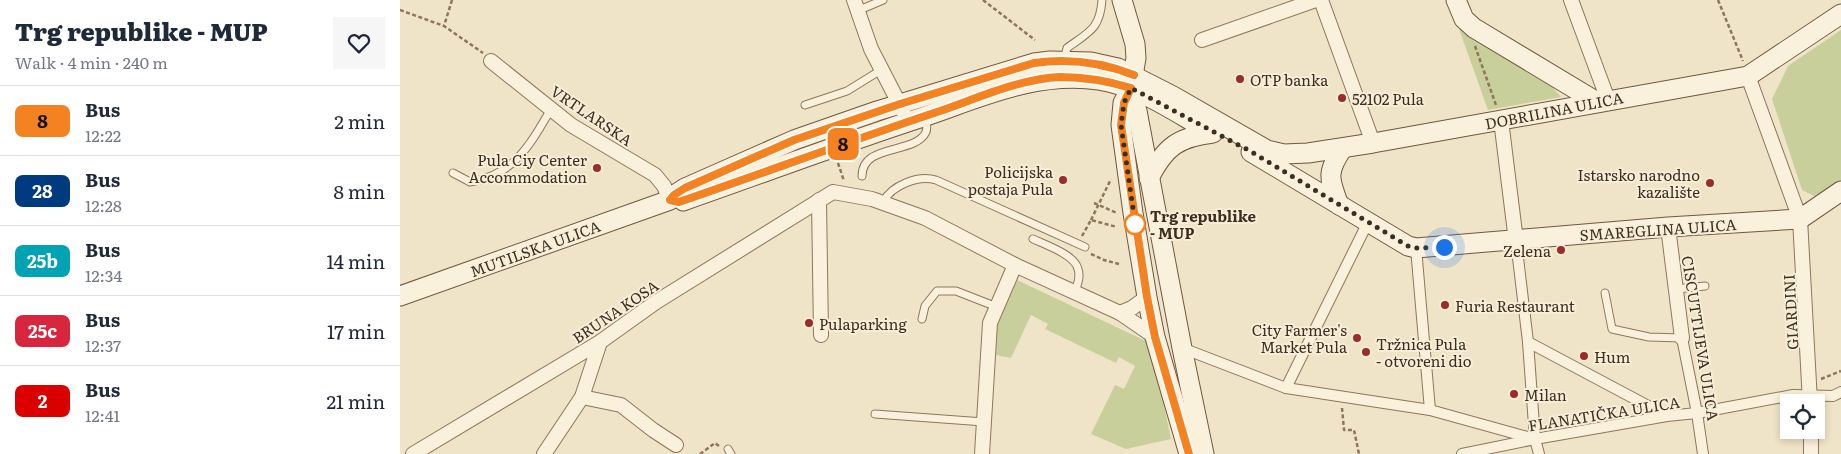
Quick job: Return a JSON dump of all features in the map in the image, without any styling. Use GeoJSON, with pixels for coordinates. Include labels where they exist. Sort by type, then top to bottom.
{"type":"FeatureCollection","features":[{"type":"Feature","properties":{"kind":"main road"},"geometry":{"type":"LineString","coordinates":[[1122,0],[1135,44],[1136,58],[1132,82],[1124,103],[1121,125],[1147,297],[1155,337],[1189,454]]}},
{"type":"Feature","properties":{"kind":"main road"},"geometry":{"type":"LineString","coordinates":[[1456,0],[1464,19],[1474,28],[1603,101]]}},
{"type":"Feature","properties":{"kind":"main road","name":"DOBRILINA ULICA"},"geometry":{"type":"LineString","coordinates":[[1251,147],[1284,154],[1343,148],[1748,76],[1841,14]]}},
{"type":"Feature","properties":{"kind":"main road","name":"MUTILSKA ULICA"},"geometry":{"type":"LineString","coordinates":[[400,296],[670,200],[685,188],[794,140],[900,104],[1034,63],[1071,61],[1105,65],[1132,82]]}},
{"type":"Feature","properties":{"kind":"main road","name":"MUTILSKA ULICA"},"geometry":{"type":"LineString","coordinates":[[670,200],[679,202],[917,119],[1038,80],[1059,77],[1132,82]]}},
{"type":"Feature","properties":{"kind":"main road"},"geometry":{"type":"LineString","coordinates":[[1132,82],[1213,133],[1251,147]]}},
{"type":"Feature","properties":{"kind":"main road"},"geometry":{"type":"LineString","coordinates":[[1132,82],[1173,96],[1340,205],[1408,246],[1416,248]]}},
{"type":"Feature","properties":{"kind":"main road"},"geometry":{"type":"LineString","coordinates":[[1132,82],[1149,178],[1204,454]]}},
{"type":"Feature","properties":{"kind":"main road"},"geometry":{"type":"LineString","coordinates":[[1149,178],[1162,154],[1174,145],[1194,135],[1213,133]]}},
{"type":"Feature","properties":{"kind":"main road"},"geometry":{"type":"LineString","coordinates":[[1340,205],[1332,187],[1330,173],[1343,148]]}},
{"type":"Feature","properties":{"kind":"main road"},"geometry":{"type":"LineString","coordinates":[[1800,219],[1841,191]]}},
{"type":"Feature","properties":{"kind":"main road","name":"SMAREGLINA ULICA"},"geometry":{"type":"LineString","coordinates":[[1416,248],[1516,241],[1668,226],[1800,219]]}},
{"type":"Feature","properties":{"kind":"street"},"geometry":{"type":"LineString","coordinates":[[1202,40],[1316,0]]}},
{"type":"Feature","properties":{"kind":"street"},"geometry":{"type":"LineString","coordinates":[[1320,0],[1373,143]]}},
{"type":"Feature","properties":{"kind":"street"},"geometry":{"type":"LineString","coordinates":[[1571,0],[1603,101]]}},
{"type":"Feature","properties":{"kind":"street"},"geometry":{"type":"LineString","coordinates":[[856,5],[871,49],[881,70],[900,104],[917,119]]}},
{"type":"Feature","properties":{"kind":"street","name":"VRTLARSKA"},"geometry":{"type":"LineString","coordinates":[[491,61],[571,125],[655,175],[664,186],[670,200]]}},
{"type":"Feature","properties":{"kind":"street","name":"GIARDINI"},"geometry":{"type":"LineString","coordinates":[[1748,76],[1800,219],[1810,394]]}},
{"type":"Feature","properties":{"kind":"street"},"geometry":{"type":"LineString","coordinates":[[1501,120],[1528,342],[1535,439],[1539,454]]}},
{"type":"Feature","properties":{"kind":"street","name":"BRUNA KOSA"},"geometry":{"type":"LineString","coordinates":[[413,454],[600,342],[656,302],[833,192],[849,194]]}},
{"type":"Feature","properties":{"kind":"street"},"geometry":{"type":"LineString","coordinates":[[849,194],[883,202],[926,218],[1015,265],[1120,313],[1155,337]]}},
{"type":"Feature","properties":{"kind":"street"},"geometry":{"type":"LineString","coordinates":[[820,200],[821,335]]}},
{"type":"Feature","properties":{"kind":"street"},"geometry":{"type":"LineString","coordinates":[[1286,388],[1368,222]]}},
{"type":"Feature","properties":{"kind":"street","name":"CISCUTTIJEVA ULICA"},"geometry":{"type":"LineString","coordinates":[[1668,226],[1682,338],[1703,454]]}},
{"type":"Feature","properties":{"kind":"street"},"geometry":{"type":"LineString","coordinates":[[1416,248],[1430,410]]}},
{"type":"Feature","properties":{"kind":"street"},"geometry":{"type":"LineString","coordinates":[[982,454],[990,323],[1015,265]]}},
{"type":"Feature","properties":{"kind":"street"},"geometry":{"type":"LineString","coordinates":[[1120,313],[1132,308],[1147,297]]}},
{"type":"Feature","properties":{"kind":"street"},"geometry":{"type":"LineString","coordinates":[[544,454],[582,397],[600,342]]}},
{"type":"Feature","properties":{"kind":"street"},"geometry":{"type":"LineString","coordinates":[[1528,342],[1667,416]]}},
{"type":"Feature","properties":{"kind":"street"},"geometry":{"type":"LineString","coordinates":[[1182,348],[1286,388],[1430,410],[1535,439]]}},
{"type":"Feature","properties":{"kind":"street","name":"FLANATIČKA ULICA"},"geometry":{"type":"LineString","coordinates":[[1825,397],[1833,396],[1841,392]]}},
{"type":"Feature","properties":{"kind":"street"},"geometry":{"type":"LineString","coordinates":[[582,397],[621,405],[676,445]]}},
{"type":"Feature","properties":{"kind":"street","name":"FLANATIČKA ULICA"},"geometry":{"type":"LineString","coordinates":[[1462,454],[1535,439],[1780,397]]}},
{"type":"Feature","properties":{"kind":"street"},"geometry":{"type":"LineString","coordinates":[[1811,439],[1811,454]]}},
{"type":"Feature","properties":{"kind":"lane"},"geometry":{"type":"LineString","coordinates":[[856,5],[883,0]]}},
{"type":"Feature","properties":{"kind":"lane"},"geometry":{"type":"LineString","coordinates":[[1071,61],[1066,52],[1067,48],[1092,29],[1098,21],[1102,0]]}},
{"type":"Feature","properties":{"kind":"lane"},"geometry":{"type":"LineString","coordinates":[[805,105],[847,91],[881,70]]}},
{"type":"Feature","properties":{"kind":"lane"},"geometry":{"type":"LineString","coordinates":[[453,173],[470,182],[481,181],[511,166],[531,142],[551,109]]}},
{"type":"Feature","properties":{"kind":"lane"},"geometry":{"type":"LineString","coordinates":[[862,176],[866,162],[876,155],[922,137],[927,129],[917,119]]}},
{"type":"Feature","properties":{"kind":"lane"},"geometry":{"type":"LineString","coordinates":[[883,202],[886,196],[899,186],[926,177],[1085,247]]}},
{"type":"Feature","properties":{"kind":"lane"},"geometry":{"type":"LineString","coordinates":[[1033,239],[1069,257],[1074,262],[1079,273],[1075,292]]}},
{"type":"Feature","properties":{"kind":"lane"},"geometry":{"type":"LineString","coordinates":[[1676,289],[1704,286]]}},
{"type":"Feature","properties":{"kind":"lane"},"geometry":{"type":"LineString","coordinates":[[922,319],[925,306],[937,291],[956,291],[997,307]]}},
{"type":"Feature","properties":{"kind":"lane"},"geometry":{"type":"LineString","coordinates":[[1605,293],[1612,329],[1649,337],[1682,338]]}},
{"type":"Feature","properties":{"kind":"lane"},"geometry":{"type":"LineString","coordinates":[[874,414],[984,422]]}},
{"type":"Feature","properties":{"kind":"path"},"geometry":{"type":"LineString","coordinates":[[444,26],[452,0]]}},
{"type":"Feature","properties":{"kind":"path"},"geometry":{"type":"LineString","coordinates":[[983,0],[1035,40]]}},
{"type":"Feature","properties":{"kind":"path"},"geometry":{"type":"LineString","coordinates":[[1718,0],[1748,76]]}},
{"type":"Feature","properties":{"kind":"path"},"geometry":{"type":"LineString","coordinates":[[400,10],[444,26],[491,61]]}},
{"type":"Feature","properties":{"kind":"path"},"geometry":{"type":"LineString","coordinates":[[1474,45],[1494,98]]}},
{"type":"Feature","properties":{"kind":"path"},"geometry":{"type":"LineString","coordinates":[[836,159],[849,194]]}},
{"type":"Feature","properties":{"kind":"path"},"geometry":{"type":"LineString","coordinates":[[1084,233],[1113,177]]}},
{"type":"Feature","properties":{"kind":"path"},"geometry":{"type":"LineString","coordinates":[[1094,203],[1117,213]]}},
{"type":"Feature","properties":{"kind":"path"},"geometry":{"type":"LineString","coordinates":[[1091,220],[1117,227]]}},
{"type":"Feature","properties":{"kind":"path"},"geometry":{"type":"LineString","coordinates":[[1093,256],[1119,264]]}},
{"type":"Feature","properties":{"kind":"path"},"geometry":{"type":"LineString","coordinates":[[1810,379],[1821,379],[1841,371]]}},
{"type":"Feature","properties":{"kind":"path"},"geometry":{"type":"LineString","coordinates":[[1342,397],[1344,430],[1354,430],[1359,454]]}},
{"type":"Feature","properties":{"kind":"path"},"geometry":{"type":"LineString","coordinates":[[700,454],[715,443],[730,452]]}},
{"type":"Feature","properties":{"kind":"green space"},"geometry":{"type":"Polygon","coordinates":[[[1459,29],[1549,83],[1561,97],[1488,110],[1459,29]]]}},
{"type":"Feature","properties":{"kind":"green space"},"geometry":{"type":"Polygon","coordinates":[[[1841,30],[1841,182],[1818,198],[1802,190],[1772,99],[1788,66],[1841,30]]]}},
{"type":"Feature","properties":{"kind":"green space"},"geometry":{"type":"Polygon","coordinates":[[[1017,280],[1148,342],[1154,358],[1171,439],[1126,449],[1091,434],[1115,385],[1124,389],[1135,366],[1119,357],[1116,363],[1045,329],[1048,324],[1031,315],[1011,358],[996,355],[997,324],[1017,280]]]}},
{"type":"Feature","properties":{"kind":"bus line","name":"8"},"geometry":{"type":"LineString","coordinates":[[1134,75],[1118,68],[1090,62],[1050,61],[1034,63],[932,93],[794,140],[685,188],[670,200],[679,202],[896,126],[1038,80],[1059,77],[1079,78],[1113,82],[1131,88],[1121,113],[1121,125],[1133,212],[1155,337],[1189,454]]}},
{"type":"Feature","properties":{"kind":"place","name":"OTP banka"},"geometry":{"type":"Point","coordinates":[1240,79]}},
{"type":"Feature","properties":{"kind":"place","name":"52102 Pula"},"geometry":{"type":"Point","coordinates":[1342,98]}},
{"type":"Feature","properties":{"kind":"place","name":"Pula Ciy Center Accommodation"},"geometry":{"type":"Point","coordinates":[597,168]}},
{"type":"Feature","properties":{"kind":"place","name":"Policijska postaja Pula"},"geometry":{"type":"Point","coordinates":[1063,180]}},
{"type":"Feature","properties":{"kind":"place","name":"Istarsko narodno kazalište"},"geometry":{"type":"Point","coordinates":[1710,183]}},
{"type":"Feature","properties":{"kind":"place","name":"Trg republike - MUP"},"geometry":{"type":"Point","coordinates":[1135,224]}},
{"type":"Feature","properties":{"kind":"place","name":"Zelena"},"geometry":{"type":"Point","coordinates":[1561,250]}},
{"type":"Feature","properties":{"kind":"place","name":"Furia Restaurant"},"geometry":{"type":"Point","coordinates":[1445,305]}},
{"type":"Feature","properties":{"kind":"place","name":"Pulaparking"},"geometry":{"type":"Point","coordinates":[809,323]}},
{"type":"Feature","properties":{"kind":"place","name":"City Farmer's Market Pula"},"geometry":{"type":"Point","coordinates":[1357,338]}},
{"type":"Feature","properties":{"kind":"place","name":"Tržnica Pula - otvoreni dio"},"geometry":{"type":"Point","coordinates":[1366,352]}},
{"type":"Feature","properties":{"kind":"place","name":"Hum"},"geometry":{"type":"Point","coordinates":[1584,356]}},
{"type":"Feature","properties":{"kind":"place","name":"Milan"},"geometry":{"type":"Point","coordinates":[1514,394]}},
{"type":"Feature","properties":{"kind":"route"},"geometry":{"type":"LineString","coordinates":[[1135,224],[1136,229],[1121,125],[1121,113],[1131,88],[1250,151],[1408,246],[1416,248],[1444,247]]}}]}
